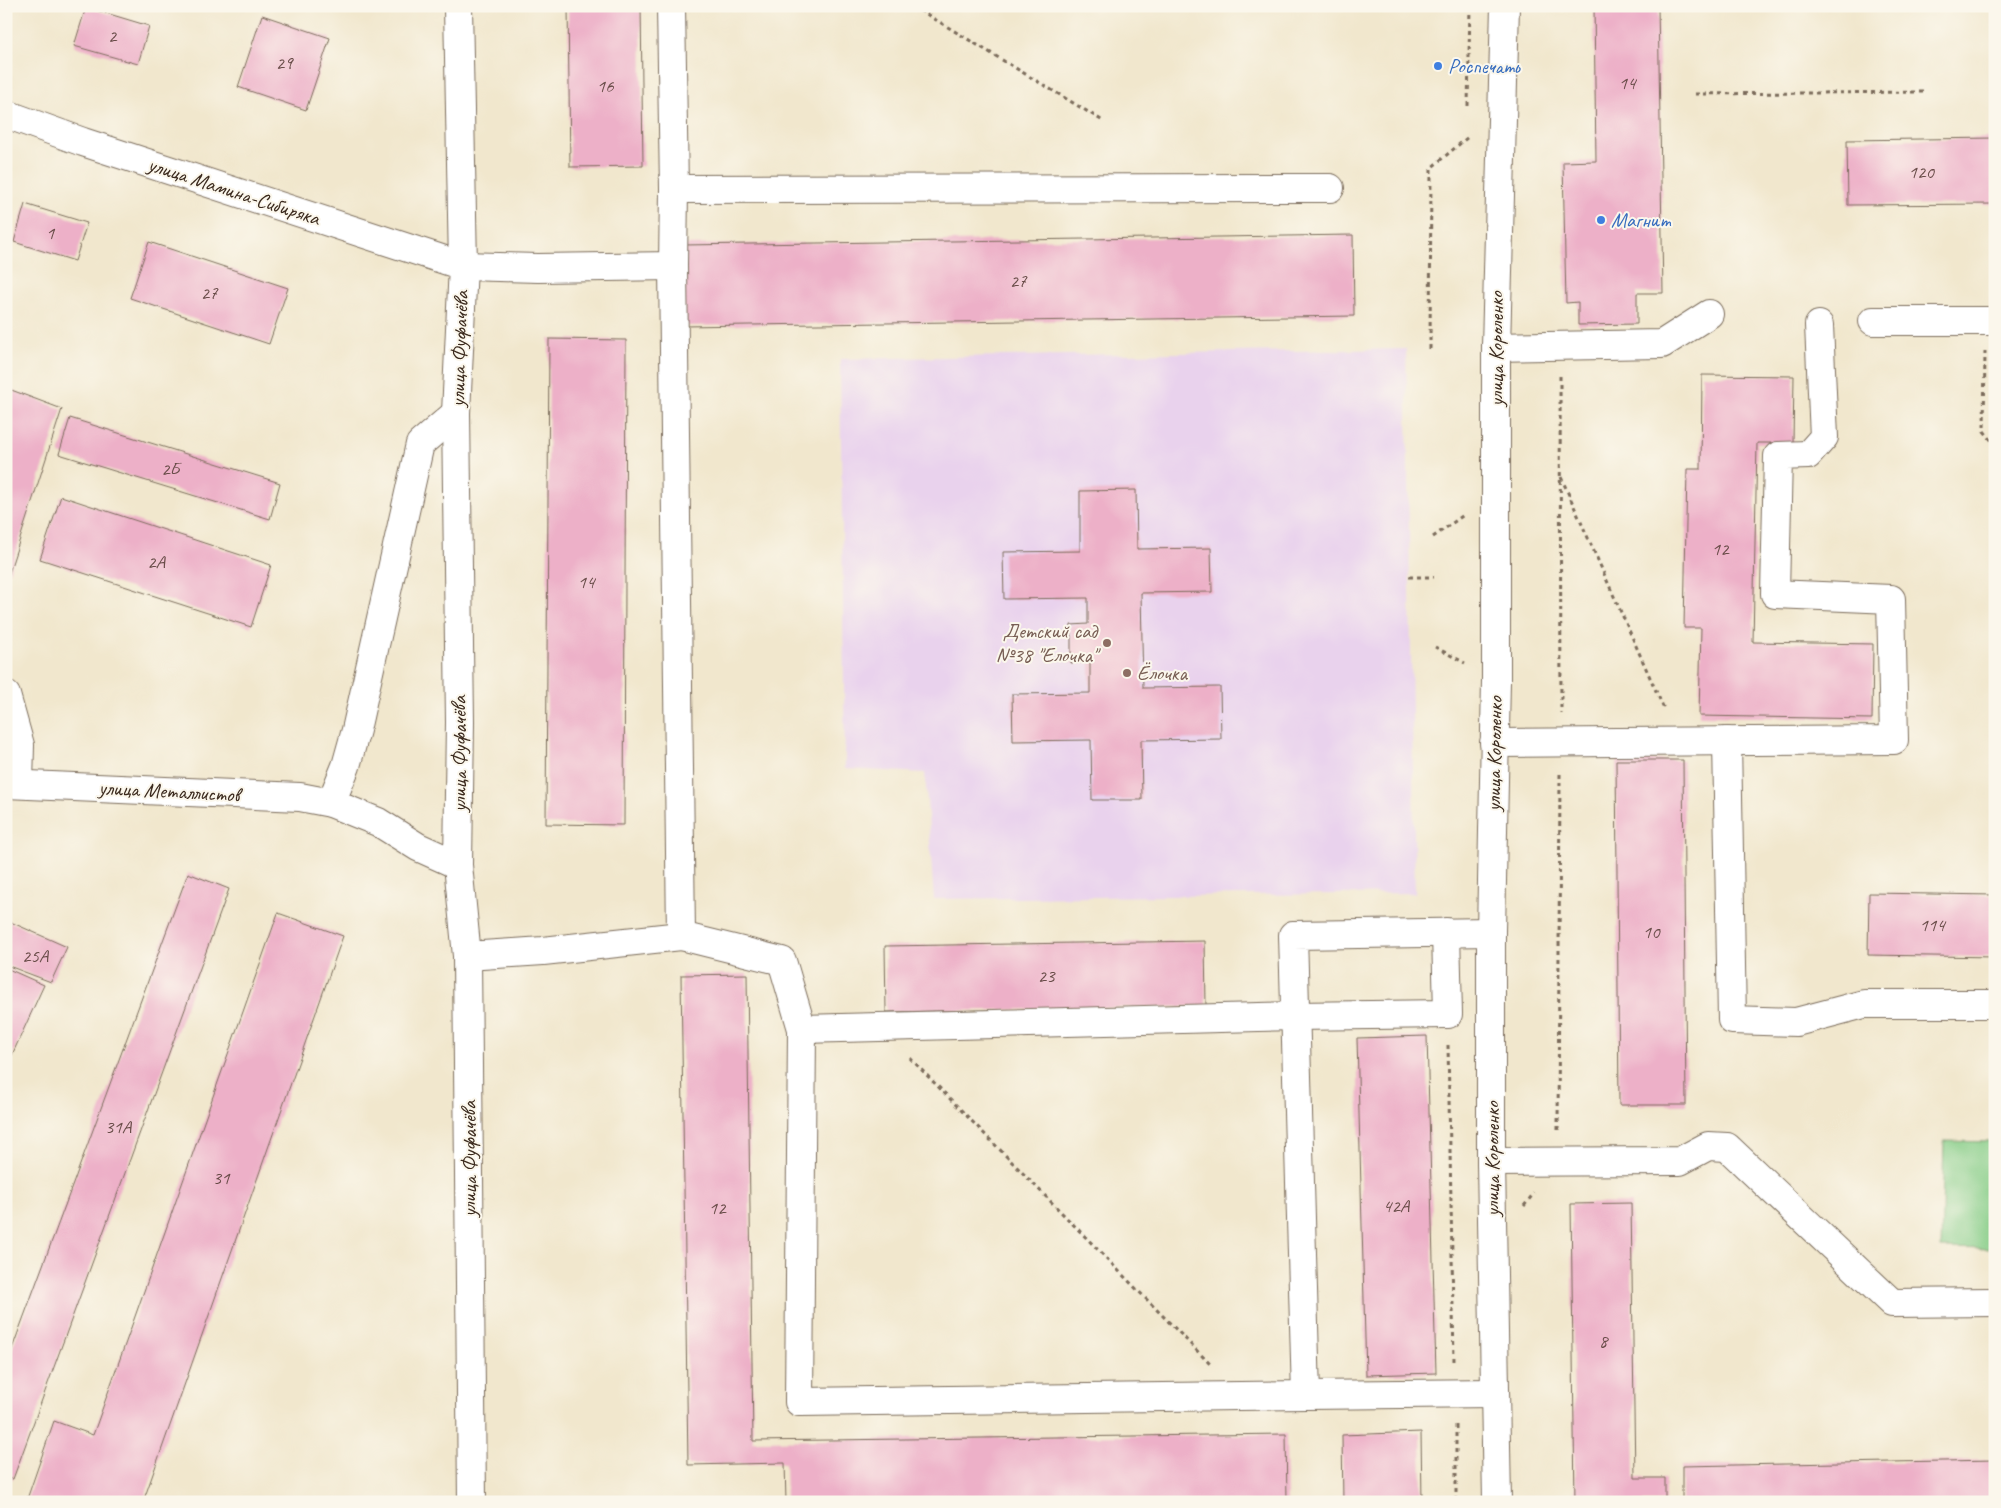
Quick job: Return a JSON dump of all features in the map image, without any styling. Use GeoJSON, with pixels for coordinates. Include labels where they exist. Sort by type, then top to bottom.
{"type":"FeatureCollection","features":[{"type":"Feature","properties":{"kind":"street","name":"улица Фуфачёва"},"geometry":{"type":"LineString","coordinates":[[458,6],[463,266],[456,413],[460,722],[458,865],[468,956],[472,1502]]}},
{"type":"Feature","properties":{"kind":"street"},"geometry":{"type":"LineString","coordinates":[[671,6],[674,189],[672,266],[681,936]]}},
{"type":"Feature","properties":{"kind":"street","name":"улица Короленко"},"geometry":{"type":"LineString","coordinates":[[1497,1502],[1491,1162],[1492,932],[1496,670],[1496,347],[1505,6]]}},
{"type":"Feature","properties":{"kind":"street","name":"улица Мамина-Сибиряка"},"geometry":{"type":"LineString","coordinates":[[6,114],[83,142],[463,266],[538,268],[672,266]]}},
{"type":"Feature","properties":{"kind":"street"},"geometry":{"type":"LineString","coordinates":[[674,189],[1330,188]]}},
{"type":"Feature","properties":{"kind":"street"},"geometry":{"type":"LineString","coordinates":[[1496,347],[1662,344],[1709,314]]}},
{"type":"Feature","properties":{"kind":"street"},"geometry":{"type":"LineString","coordinates":[[1873,321],[1990,321]]}},
{"type":"Feature","properties":{"kind":"street"},"geometry":{"type":"LineString","coordinates":[[1494,743],[1894,740],[1891,599],[1775,594],[1778,456],[1808,456],[1824,437],[1818,325]]}},
{"type":"Feature","properties":{"kind":"street"},"geometry":{"type":"LineString","coordinates":[[331,803],[346,766],[356,730],[420,444],[456,413]]}},
{"type":"Feature","properties":{"kind":"street"},"geometry":{"type":"LineString","coordinates":[[6,695],[20,745],[12,784]]}},
{"type":"Feature","properties":{"kind":"street"},"geometry":{"type":"LineString","coordinates":[[1727,740],[1732,1020],[1796,1022],[1864,1004],[1995,1004]]}},
{"type":"Feature","properties":{"kind":"street","name":"улица Металлистов"},"geometry":{"type":"LineString","coordinates":[[12,784],[300,797],[331,803],[378,822],[418,847],[458,865]]}},
{"type":"Feature","properties":{"kind":"street"},"geometry":{"type":"LineString","coordinates":[[802,1028],[880,1028],[1294,1016],[1448,1014],[1446,932]]}},
{"type":"Feature","properties":{"kind":"street"},"geometry":{"type":"LineString","coordinates":[[1306,1395],[1293,935],[1492,932]]}},
{"type":"Feature","properties":{"kind":"street"},"geometry":{"type":"LineString","coordinates":[[468,956],[543,951],[681,936],[782,961],[802,1028],[799,1402],[1495,1393]]}},
{"type":"Feature","properties":{"kind":"street"},"geometry":{"type":"LineString","coordinates":[[1491,1162],[1680,1161],[1708,1146],[1727,1146],[1892,1303],[1995,1302]]}},
{"type":"Feature","properties":{"kind":"path"},"geometry":{"type":"LineString","coordinates":[[913,6],[1103,121]]}},
{"type":"Feature","properties":{"kind":"path"},"geometry":{"type":"LineString","coordinates":[[1468,110],[1470,6]]}},
{"type":"Feature","properties":{"kind":"path"},"geometry":{"type":"LineString","coordinates":[[1695,94],[1925,92]]}},
{"type":"Feature","properties":{"kind":"path"},"geometry":{"type":"LineString","coordinates":[[1430,349],[1431,168],[1468,139],[1468,129]]}},
{"type":"Feature","properties":{"kind":"path"},"geometry":{"type":"LineString","coordinates":[[1990,321],[1984,431],[1995,445]]}},
{"type":"Feature","properties":{"kind":"path"},"geometry":{"type":"LineString","coordinates":[[1558,1162],[1561,743],[1560,346]]}},
{"type":"Feature","properties":{"kind":"path"},"geometry":{"type":"LineString","coordinates":[[1560,474],[1678,741]]}},
{"type":"Feature","properties":{"kind":"path"},"geometry":{"type":"LineString","coordinates":[[1409,577],[1434,577]]}},
{"type":"Feature","properties":{"kind":"path"},"geometry":{"type":"LineString","coordinates":[[1448,1014],[1456,1502]]}},
{"type":"Feature","properties":{"kind":"path"},"geometry":{"type":"LineString","coordinates":[[880,1028],[1240,1395]]}},
{"type":"Feature","properties":{"kind":"shaded area","name":"Ёлочка"},"geometry":{"type":"Polygon","coordinates":[[[1406,349],[1415,893],[934,899],[925,773],[845,769],[840,359],[1406,349]]]}},
{"type":"Feature","properties":{"kind":"green space"},"geometry":{"type":"Polygon","coordinates":[[[1944,1141],[1995,1142],[1995,1249],[1941,1248],[1944,1141]]]}},
{"type":"Feature","properties":{"kind":"building"},"geometry":{"type":"Polygon","coordinates":[[[568,6],[641,6],[643,166],[570,167],[568,6]]]}},
{"type":"Feature","properties":{"kind":"building"},"geometry":{"type":"Polygon","coordinates":[[[1594,6],[1658,6],[1663,293],[1637,293],[1637,324],[1578,325],[1578,302],[1566,303],[1563,162],[1596,161],[1594,6]]]}},
{"type":"Feature","properties":{"kind":"building"},"geometry":{"type":"Polygon","coordinates":[[[86,7],[149,26],[138,64],[74,46],[86,7]]]}},
{"type":"Feature","properties":{"kind":"building"},"geometry":{"type":"Polygon","coordinates":[[[262,15],[330,38],[306,110],[238,87],[262,15]]]}},
{"type":"Feature","properties":{"kind":"building"},"geometry":{"type":"Polygon","coordinates":[[[1995,138],[1995,204],[1848,205],[1847,140],[1995,138]]]}},
{"type":"Feature","properties":{"kind":"building"},"geometry":{"type":"Polygon","coordinates":[[[25,204],[87,223],[75,261],[14,242],[25,204]]]}},
{"type":"Feature","properties":{"kind":"building"},"geometry":{"type":"Polygon","coordinates":[[[1353,235],[1354,316],[684,326],[683,245],[1353,235]]]}},
{"type":"Feature","properties":{"kind":"building"},"geometry":{"type":"Polygon","coordinates":[[[149,242],[288,288],[269,344],[130,298],[149,242]]]}},
{"type":"Feature","properties":{"kind":"building"},"geometry":{"type":"Polygon","coordinates":[[[549,339],[626,340],[624,825],[546,824],[549,339]]]}},
{"type":"Feature","properties":{"kind":"building"},"geometry":{"type":"Polygon","coordinates":[[[1702,375],[1794,376],[1793,443],[1757,443],[1753,642],[1873,644],[1872,719],[1699,716],[1701,628],[1684,628],[1687,469],[1701,469],[1702,375]]]}},
{"type":"Feature","properties":{"kind":"building"},"geometry":{"type":"Polygon","coordinates":[[[6,388],[62,409],[7,579],[6,579],[6,388]]]}},
{"type":"Feature","properties":{"kind":"building"},"geometry":{"type":"Polygon","coordinates":[[[70,418],[280,483],[270,519],[59,454],[70,418]]]}},
{"type":"Feature","properties":{"kind":"building","name":"Детский сад №38 \"Елочка\""},"geometry":{"type":"Polygon","coordinates":[[[1136,490],[1137,549],[1211,548],[1212,592],[1141,593],[1143,688],[1220,687],[1221,739],[1141,740],[1142,800],[1092,800],[1091,740],[1013,741],[1012,694],[1090,693],[1090,662],[1071,663],[1071,625],[1088,624],[1088,598],[1004,599],[1003,552],[1080,551],[1080,491],[1136,490]]]}},
{"type":"Feature","properties":{"kind":"building"},"geometry":{"type":"Polygon","coordinates":[[[61,496],[271,565],[251,627],[40,559],[61,496]]]}},
{"type":"Feature","properties":{"kind":"building"},"geometry":{"type":"Polygon","coordinates":[[[1616,760],[1683,760],[1686,1105],[1619,1105],[1616,760]]]}},
{"type":"Feature","properties":{"kind":"building"},"geometry":{"type":"Polygon","coordinates":[[[188,873],[229,889],[13,1479],[6,1478],[6,1365],[188,873]]]}},
{"type":"Feature","properties":{"kind":"building"},"geometry":{"type":"Polygon","coordinates":[[[1869,893],[1995,895],[1995,957],[1868,955],[1869,893]]]}},
{"type":"Feature","properties":{"kind":"building"},"geometry":{"type":"Polygon","coordinates":[[[278,913],[343,936],[143,1502],[26,1502],[54,1421],[93,1435],[278,913]]]}},
{"type":"Feature","properties":{"kind":"building"},"geometry":{"type":"Polygon","coordinates":[[[6,920],[67,947],[51,982],[6,965],[6,920]]]}},
{"type":"Feature","properties":{"kind":"building"},"geometry":{"type":"Polygon","coordinates":[[[1205,941],[1206,1006],[886,1012],[885,946],[1205,941]]]}},
{"type":"Feature","properties":{"kind":"building"},"geometry":{"type":"Polygon","coordinates":[[[6,968],[44,985],[6,1068],[6,968]]]}},
{"type":"Feature","properties":{"kind":"building"},"geometry":{"type":"Polygon","coordinates":[[[747,974],[753,1441],[1286,1434],[1287,1502],[786,1502],[785,1463],[688,1465],[681,975],[747,974]]]}},
{"type":"Feature","properties":{"kind":"building"},"geometry":{"type":"Polygon","coordinates":[[[1427,1036],[1436,1373],[1366,1375],[1357,1038],[1427,1036]]]}},
{"type":"Feature","properties":{"kind":"building"},"geometry":{"type":"Polygon","coordinates":[[[1631,1203],[1635,1478],[1665,1478],[1665,1502],[1575,1502],[1571,1204],[1631,1203]]]}},
{"type":"Feature","properties":{"kind":"building"},"geometry":{"type":"Polygon","coordinates":[[[1421,1432],[1422,1502],[1343,1502],[1342,1435],[1421,1432]]]}},
{"type":"Feature","properties":{"kind":"building"},"geometry":{"type":"Polygon","coordinates":[[[1995,1460],[1995,1502],[1682,1502],[1682,1466],[1995,1460]]]}},
{"type":"Feature","properties":{"kind":"place","name":"Роспечать"},"geometry":{"type":"Point","coordinates":[1438,66]}},
{"type":"Feature","properties":{"kind":"place","name":"Магнит"},"geometry":{"type":"Point","coordinates":[1601,220]}},
{"type":"Feature","properties":{"kind":"place","name":"Детский сад №38 \"Елочка\""},"geometry":{"type":"Point","coordinates":[1107,643]}},
{"type":"Feature","properties":{"kind":"place","name":"Ёлочка"},"geometry":{"type":"Point","coordinates":[1127,673]}}]}
